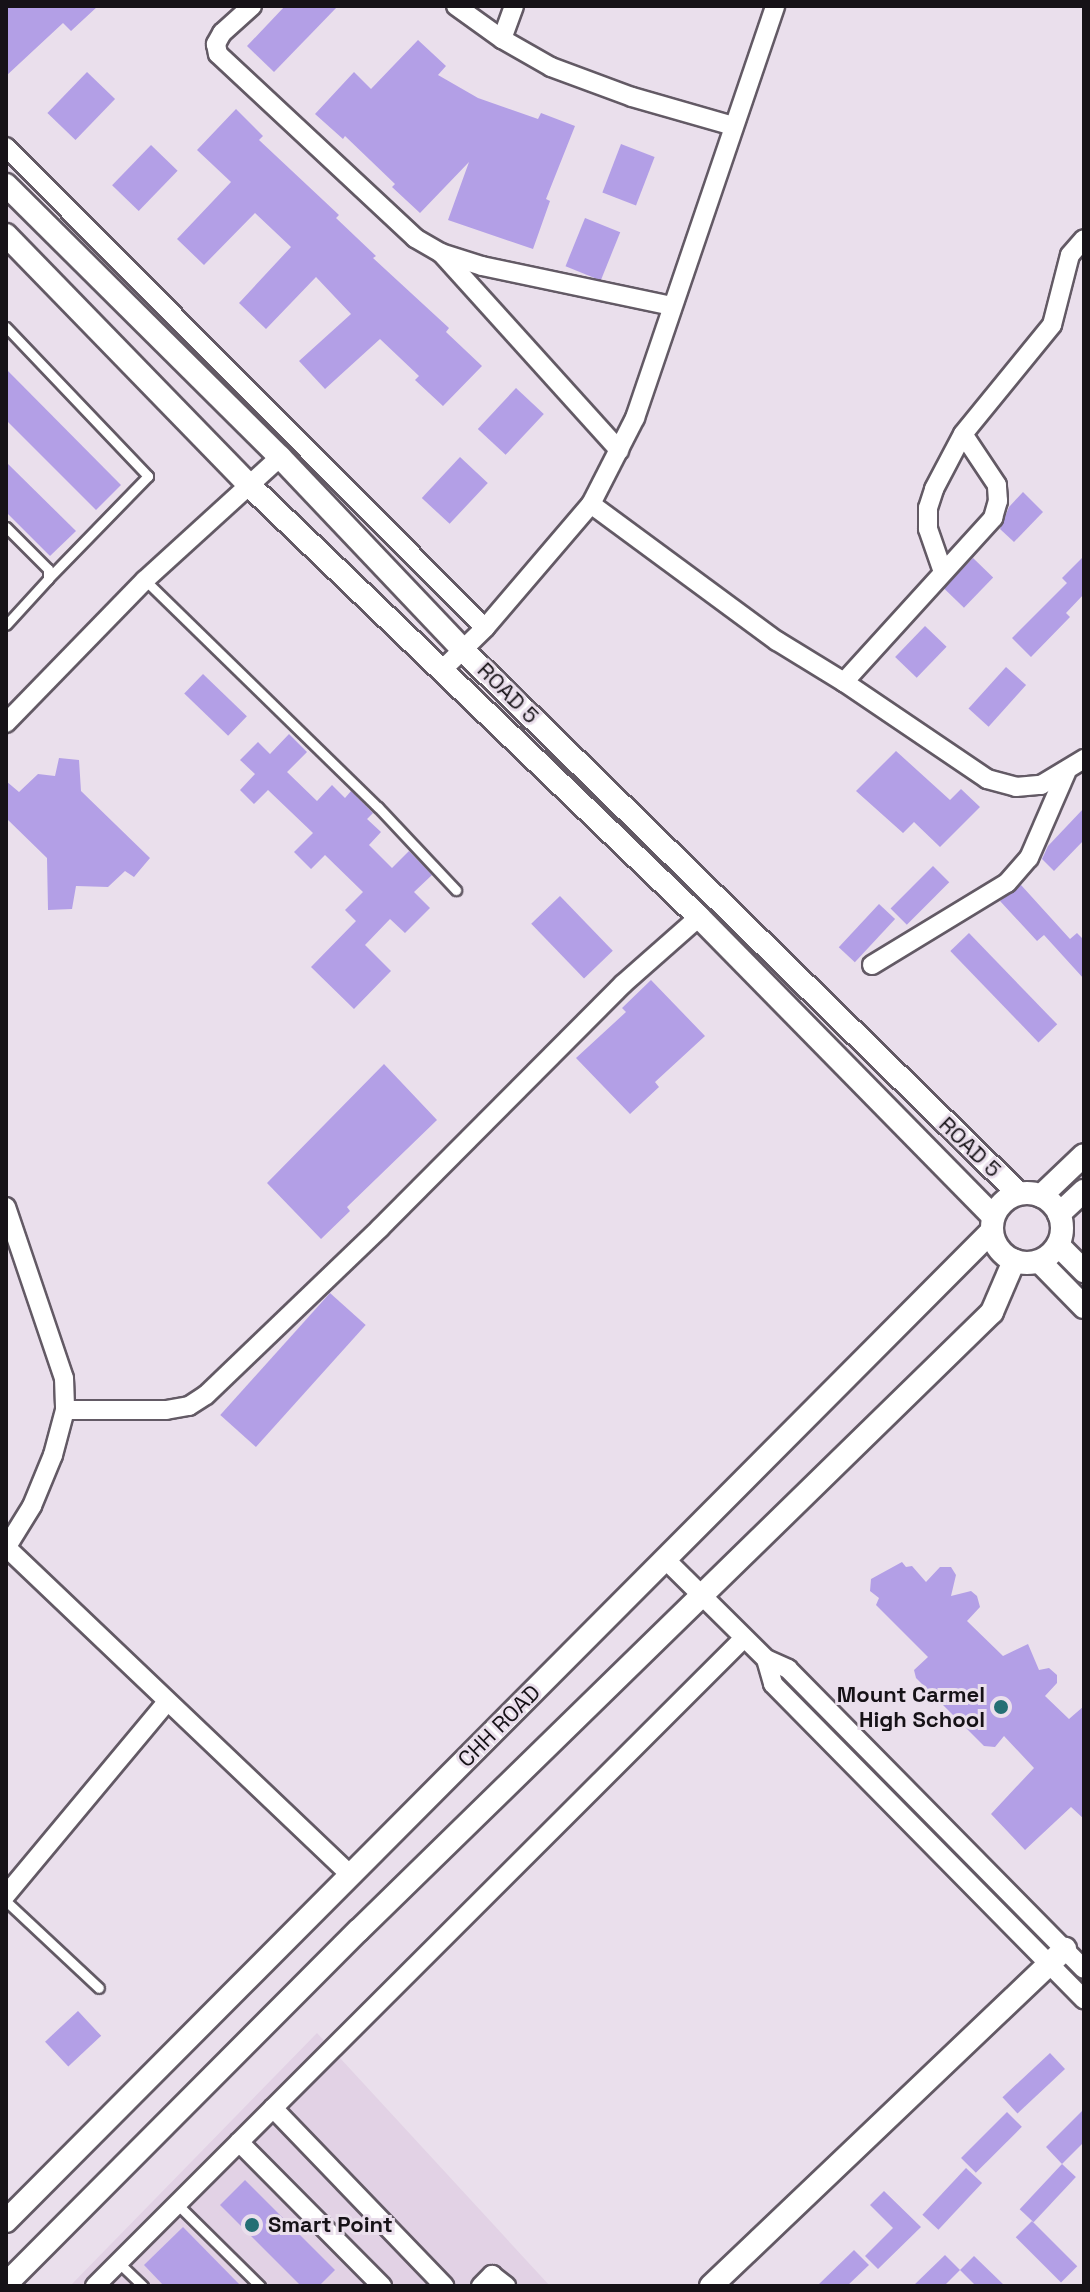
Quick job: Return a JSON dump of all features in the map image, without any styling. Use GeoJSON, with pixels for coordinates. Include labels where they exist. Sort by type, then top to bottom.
{"type":"FeatureCollection","features":[{"type":"Feature","properties":{"kind":"street"},"geometry":{"type":"LineString","coordinates":[[252,6],[222,33],[216,44],[218,54],[397,224],[441,253],[619,450]]}},
{"type":"Feature","properties":{"kind":"street"},"geometry":{"type":"LineString","coordinates":[[456,6],[502,39],[588,83],[733,126]]}},
{"type":"Feature","properties":{"kind":"street"},"geometry":{"type":"LineString","coordinates":[[502,39],[514,6]]}},
{"type":"Feature","properties":{"kind":"street"},"geometry":{"type":"LineString","coordinates":[[443,669],[485,628],[591,504],[619,450],[635,418],[775,6]]}},
{"type":"Feature","properties":{"kind":"street"},"geometry":{"type":"LineString","coordinates":[[6,147],[485,628]]}},
{"type":"Feature","properties":{"kind":"street","name":"ROAD 5"},"geometry":{"type":"LineString","coordinates":[[6,185],[280,457],[463,650],[1018,1193]]}},
{"type":"Feature","properties":{"kind":"street","name":"ROAD 5"},"geometry":{"type":"LineString","coordinates":[[6,235],[249,485],[699,917],[992,1224]]}},
{"type":"Feature","properties":{"kind":"street"},"geometry":{"type":"LineString","coordinates":[[943,572],[928,529],[928,508],[934,489],[963,434],[1052,325],[1070,255],[1084,239]]}},
{"type":"Feature","properties":{"kind":"street"},"geometry":{"type":"LineString","coordinates":[[441,253],[482,266],[672,306]]}},
{"type":"Feature","properties":{"kind":"street"},"geometry":{"type":"LineString","coordinates":[[844,682],[993,518],[998,501],[997,485],[963,434]]}},
{"type":"Feature","properties":{"kind":"street"},"geometry":{"type":"LineString","coordinates":[[7,720],[145,580],[280,457]]}},
{"type":"Feature","properties":{"kind":"street"},"geometry":{"type":"LineString","coordinates":[[591,504],[777,641],[844,682],[987,779],[1016,787],[1041,785],[1066,773],[1084,759]]}},
{"type":"Feature","properties":{"kind":"street"},"geometry":{"type":"LineString","coordinates":[[872,965],[1007,883],[1029,858],[1066,773]]}},
{"type":"Feature","properties":{"kind":"street"},"geometry":{"type":"LineString","coordinates":[[65,1410],[166,1410],[189,1406],[206,1395],[380,1228],[623,984],[699,917]]}},
{"type":"Feature","properties":{"kind":"street"},"geometry":{"type":"LineString","coordinates":[[1041,1196],[1084,1155]]}},
{"type":"Feature","properties":{"kind":"street"},"geometry":{"type":"LineString","coordinates":[[1059,1214],[1084,1191]]}},
{"type":"Feature","properties":{"kind":"street"},"geometry":{"type":"LineString","coordinates":[[1040,1262],[1058,1245],[1062,1231],[1059,1214],[1041,1196],[1018,1193],[1007,1198],[992,1224],[998,1249],[1014,1261],[1040,1262],[1084,1307]]}},
{"type":"Feature","properties":{"kind":"street"},"geometry":{"type":"LineString","coordinates":[[6,1207],[64,1378],[65,1410],[53,1455],[32,1506],[6,1548],[350,1875]]}},
{"type":"Feature","properties":{"kind":"street","name":"CHH ROAD"},"geometry":{"type":"LineString","coordinates":[[6,2221],[665,1559],[992,1224]]}},
{"type":"Feature","properties":{"kind":"street"},"geometry":{"type":"LineString","coordinates":[[1058,1245],[1084,1271]]}},
{"type":"Feature","properties":{"kind":"street"},"geometry":{"type":"LineString","coordinates":[[6,2284],[358,1931],[992,1312],[1014,1261]]}},
{"type":"Feature","properties":{"kind":"street"},"geometry":{"type":"LineString","coordinates":[[665,1559],[766,1659],[773,1684],[1057,1956],[1084,1999]]}},
{"type":"Feature","properties":{"kind":"street"},"geometry":{"type":"LineString","coordinates":[[95,2286],[744,1638]]}},
{"type":"Feature","properties":{"kind":"street"},"geometry":{"type":"LineString","coordinates":[[6,1898],[167,1702]]}},
{"type":"Feature","properties":{"kind":"street"},"geometry":{"type":"LineString","coordinates":[[1057,1956],[1084,1969]]}},
{"type":"Feature","properties":{"kind":"street"},"geometry":{"type":"LineString","coordinates":[[711,2286],[1057,1956]]}},
{"type":"Feature","properties":{"kind":"street"},"geometry":{"type":"LineString","coordinates":[[273,2108],[444,2286]]}},
{"type":"Feature","properties":{"kind":"street"},"geometry":{"type":"LineString","coordinates":[[239,2142],[382,2286]]}},
{"type":"Feature","properties":{"kind":"street"},"geometry":{"type":"LineString","coordinates":[[481,2286],[492,2275],[506,2286]]}},
{"type":"Feature","properties":{"kind":"lane"},"geometry":{"type":"LineString","coordinates":[[6,327],[148,476],[6,625]]}},
{"type":"Feature","properties":{"kind":"lane"},"geometry":{"type":"LineString","coordinates":[[6,527],[48,569],[48,579]]}},
{"type":"Feature","properties":{"kind":"lane"},"geometry":{"type":"LineString","coordinates":[[145,580],[378,807],[456,890]]}},
{"type":"Feature","properties":{"kind":"lane"},"geometry":{"type":"LineString","coordinates":[[6,1898],[99,1988]]}},
{"type":"Feature","properties":{"kind":"lane"},"geometry":{"type":"LineString","coordinates":[[177,2204],[260,2286]]}},
{"type":"Feature","properties":{"kind":"lane"},"geometry":{"type":"LineString","coordinates":[[118,2262],[143,2286]]}},
{"type":"Feature","properties":{"kind":"shaded area"},"geometry":{"type":"Polygon","coordinates":[[[317,2033],[550,2286],[70,2286],[317,2033]]]}},
{"type":"Feature","properties":{"kind":"building"},"geometry":{"type":"Polygon","coordinates":[[[6,6],[98,6],[71,31],[63,23],[6,76],[6,6]]]}},
{"type":"Feature","properties":{"kind":"building"},"geometry":{"type":"Polygon","coordinates":[[[285,6],[338,6],[274,72],[247,46],[285,6]]]}},
{"type":"Feature","properties":{"kind":"building"},"geometry":{"type":"Polygon","coordinates":[[[418,40],[446,66],[438,75],[478,98],[538,119],[541,113],[575,126],[546,199],[550,201],[533,249],[448,220],[469,162],[420,213],[345,136],[343,139],[315,114],[354,72],[371,89],[418,40]]]}},
{"type":"Feature","properties":{"kind":"building"},"geometry":{"type":"Polygon","coordinates":[[[87,72],[115,99],[75,140],[47,113],[87,72]]]}},
{"type":"Feature","properties":{"kind":"building"},"geometry":{"type":"Polygon","coordinates":[[[236,109],[263,136],[259,140],[339,215],[336,218],[376,256],[373,258],[449,328],[446,332],[482,366],[443,406],[415,380],[419,376],[380,339],[325,389],[299,361],[351,314],[316,277],[266,329],[239,303],[291,247],[255,213],[204,265],[177,239],[231,182],[197,150],[236,109]]]}},
{"type":"Feature","properties":{"kind":"building"},"geometry":{"type":"Polygon","coordinates":[[[621,144],[655,157],[636,205],[602,193],[621,144]]]}},
{"type":"Feature","properties":{"kind":"building"},"geometry":{"type":"Polygon","coordinates":[[[151,145],[178,171],[139,211],[112,185],[151,145]]]}},
{"type":"Feature","properties":{"kind":"building"},"geometry":{"type":"Polygon","coordinates":[[[585,218],[620,232],[601,280],[566,266],[585,218]]]}},
{"type":"Feature","properties":{"kind":"building"},"geometry":{"type":"Polygon","coordinates":[[[6,369],[121,485],[96,510],[6,420],[6,369]]]}},
{"type":"Feature","properties":{"kind":"building"},"geometry":{"type":"Polygon","coordinates":[[[516,388],[544,414],[506,455],[478,429],[516,388]]]}},
{"type":"Feature","properties":{"kind":"building"},"geometry":{"type":"Polygon","coordinates":[[[460,457],[488,483],[450,524],[422,498],[460,457]]]}},
{"type":"Feature","properties":{"kind":"building"},"geometry":{"type":"Polygon","coordinates":[[[6,462],[76,531],[50,556],[6,512],[6,462]]]}},
{"type":"Feature","properties":{"kind":"building"},"geometry":{"type":"Polygon","coordinates":[[[1023,492],[1043,512],[1014,542],[1000,529],[1009,507],[1023,492]]]}},
{"type":"Feature","properties":{"kind":"building"},"geometry":{"type":"Polygon","coordinates":[[[1084,556],[1084,594],[1066,613],[1070,617],[1031,657],[1012,638],[1067,583],[1062,578],[1084,556]]]}},
{"type":"Feature","properties":{"kind":"building"},"geometry":{"type":"Polygon","coordinates":[[[973,558],[993,577],[964,608],[944,588],[973,558]]]}},
{"type":"Feature","properties":{"kind":"building"},"geometry":{"type":"Polygon","coordinates":[[[925,626],[947,647],[917,678],[895,657],[925,626]]]}},
{"type":"Feature","properties":{"kind":"building"},"geometry":{"type":"Polygon","coordinates":[[[1006,667],[1026,685],[989,727],[969,709],[1006,667]]]}},
{"type":"Feature","properties":{"kind":"building"},"geometry":{"type":"Polygon","coordinates":[[[203,674],[247,716],[228,736],[184,693],[203,674]]]}},
{"type":"Feature","properties":{"kind":"building"},"geometry":{"type":"Polygon","coordinates":[[[289,734],[307,752],[287,772],[317,801],[332,785],[345,798],[351,791],[373,813],[367,819],[381,832],[369,845],[392,868],[409,851],[432,875],[414,892],[430,908],[405,933],[390,919],[365,945],[391,971],[354,1009],[311,967],[356,921],[345,910],[363,892],[325,855],[311,869],[294,852],[313,833],[268,790],[254,804],[240,790],[255,774],[240,760],[258,742],[270,754],[289,734]]]}},
{"type":"Feature","properties":{"kind":"building"},"geometry":{"type":"Polygon","coordinates":[[[896,751],[950,800],[961,789],[980,807],[940,847],[914,822],[903,833],[856,791],[896,751]]]}},
{"type":"Feature","properties":{"kind":"building"},"geometry":{"type":"Polygon","coordinates":[[[59,758],[79,760],[81,791],[150,858],[134,877],[125,871],[108,887],[76,886],[72,909],[48,910],[47,858],[6,818],[6,781],[19,792],[38,774],[55,776],[59,758]]]}},
{"type":"Feature","properties":{"kind":"building"},"geometry":{"type":"Polygon","coordinates":[[[1084,808],[1084,840],[1054,871],[1042,859],[1048,846],[1084,808]]]}},
{"type":"Feature","properties":{"kind":"building"},"geometry":{"type":"Polygon","coordinates":[[[933,866],[949,882],[907,925],[891,908],[933,866]]]}},
{"type":"Feature","properties":{"kind":"building"},"geometry":{"type":"Polygon","coordinates":[[[1021,885],[1070,939],[1077,933],[1084,940],[1084,979],[1044,935],[1037,941],[1000,901],[1021,885]]]}},
{"type":"Feature","properties":{"kind":"building"},"geometry":{"type":"Polygon","coordinates":[[[560,896],[613,951],[584,978],[531,924],[560,896]]]}},
{"type":"Feature","properties":{"kind":"building"},"geometry":{"type":"Polygon","coordinates":[[[879,904],[895,919],[855,962],[839,947],[879,904]]]}},
{"type":"Feature","properties":{"kind":"building"},"geometry":{"type":"Polygon","coordinates":[[[969,933],[1057,1024],[1039,1042],[950,951],[969,933]]]}},
{"type":"Feature","properties":{"kind":"building"},"geometry":{"type":"Polygon","coordinates":[[[651,980],[705,1036],[655,1082],[659,1087],[630,1114],[576,1058],[626,1012],[622,1008],[651,980]]]}},
{"type":"Feature","properties":{"kind":"building"},"geometry":{"type":"Polygon","coordinates":[[[384,1064],[437,1120],[347,1207],[350,1211],[321,1239],[267,1183],[384,1064]]]}},
{"type":"Feature","properties":{"kind":"building"},"geometry":{"type":"Polygon","coordinates":[[[330,1293],[366,1325],[256,1447],[220,1415],[330,1293]]]}},
{"type":"Feature","properties":{"kind":"building","name":"Mount Carmel High School"},"geometry":{"type":"Polygon","coordinates":[[[902,1562],[906,1567],[912,1566],[926,1582],[940,1567],[951,1567],[956,1575],[951,1596],[971,1591],[977,1596],[980,1607],[967,1621],[1003,1656],[1028,1644],[1039,1670],[1049,1668],[1057,1675],[1057,1683],[1045,1696],[1069,1719],[1084,1706],[1084,1819],[1071,1807],[1025,1850],[991,1814],[1034,1768],[1004,1736],[995,1747],[984,1746],[916,1678],[914,1670],[928,1657],[876,1605],[879,1598],[870,1591],[871,1579],[902,1562]]]}},
{"type":"Feature","properties":{"kind":"building"},"geometry":{"type":"Polygon","coordinates":[[[78,2011],[101,2036],[68,2067],[45,2042],[78,2011]]]}},
{"type":"Feature","properties":{"kind":"building"},"geometry":{"type":"Polygon","coordinates":[[[1050,2053],[1065,2069],[1017,2113],[1002,2097],[1050,2053]]]}},
{"type":"Feature","properties":{"kind":"building"},"geometry":{"type":"Polygon","coordinates":[[[1084,2109],[1084,2142],[1062,2164],[1046,2147],[1084,2109]]]}},
{"type":"Feature","properties":{"kind":"building"},"geometry":{"type":"Polygon","coordinates":[[[1007,2112],[1022,2127],[976,2173],[961,2158],[1007,2112]]]}},
{"type":"Feature","properties":{"kind":"building"},"geometry":{"type":"Polygon","coordinates":[[[1062,2164],[1076,2177],[1034,2222],[1020,2209],[1062,2164]]]}},
{"type":"Feature","properties":{"kind":"building"},"geometry":{"type":"Polygon","coordinates":[[[966,2168],[982,2183],[938,2230],[922,2215],[966,2168]]]}},
{"type":"Feature","properties":{"kind":"building"},"geometry":{"type":"Polygon","coordinates":[[[245,2180],[335,2270],[319,2286],[301,2286],[220,2205],[245,2180]]]}},
{"type":"Feature","properties":{"kind":"building"},"geometry":{"type":"Polygon","coordinates":[[[884,2191],[921,2227],[878,2269],[865,2256],[893,2228],[870,2205],[884,2191]]]}},
{"type":"Feature","properties":{"kind":"building"},"geometry":{"type":"Polygon","coordinates":[[[1032,2221],[1077,2266],[1061,2283],[1016,2237],[1032,2221]]]}},
{"type":"Feature","properties":{"kind":"building"},"geometry":{"type":"Polygon","coordinates":[[[183,2227],[241,2286],[164,2286],[144,2265],[183,2227]]]}},
{"type":"Feature","properties":{"kind":"building"},"geometry":{"type":"Polygon","coordinates":[[[854,2250],[869,2265],[847,2286],[817,2286],[854,2250]]]}},
{"type":"Feature","properties":{"kind":"building"},"geometry":{"type":"Polygon","coordinates":[[[945,2255],[960,2270],[944,2286],[913,2286],[945,2255]]]}},
{"type":"Feature","properties":{"kind":"building"},"geometry":{"type":"Polygon","coordinates":[[[974,2256],[1005,2286],[976,2286],[960,2270],[974,2256]]]}},
{"type":"Feature","properties":{"kind":"place","name":"Mount Carmel High School"},"geometry":{"type":"Point","coordinates":[1001,1707]}},
{"type":"Feature","properties":{"kind":"place","name":"Smart Point"},"geometry":{"type":"Point","coordinates":[252,2225]}}]}
